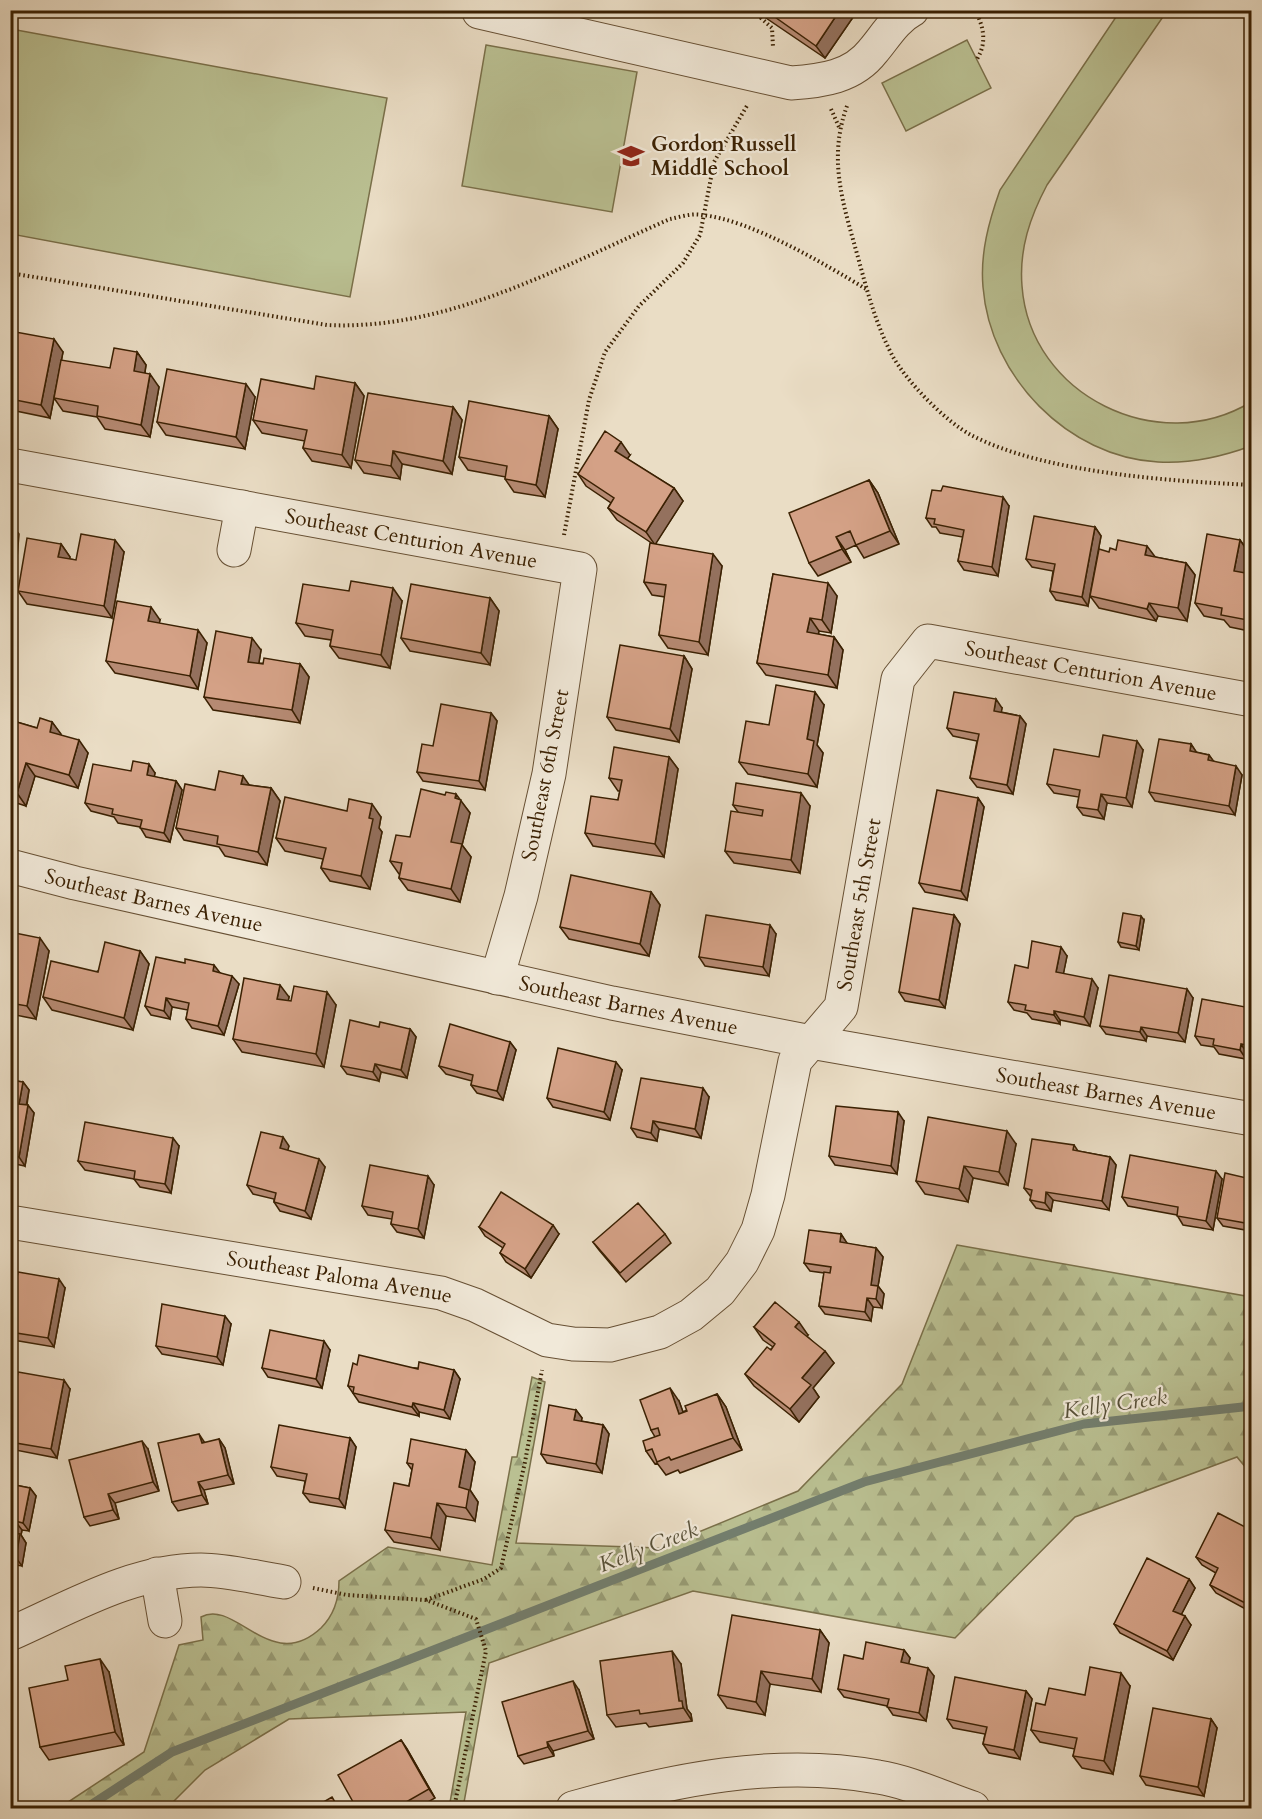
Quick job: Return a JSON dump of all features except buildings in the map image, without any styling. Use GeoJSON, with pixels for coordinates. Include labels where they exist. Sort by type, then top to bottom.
{"type":"FeatureCollection","features":[{"type":"Feature","properties":{"kind":"street"},"geometry":{"type":"LineString","coordinates":[[479,12],[791,83],[835,77],[861,64],[885,33],[912,10]]}},
{"type":"Feature","properties":{"kind":"street","name":"Southeast Centurion Avenue"},"geometry":{"type":"LineString","coordinates":[[10,465],[569,568]]}},
{"type":"Feature","properties":{"kind":"street"},"geometry":{"type":"LineString","coordinates":[[234,550],[242,507]]}},
{"type":"Feature","properties":{"kind":"street","name":"Southeast 6th Street"},"geometry":{"type":"LineString","coordinates":[[497,978],[521,896],[549,774],[569,568]]}},
{"type":"Feature","properties":{"kind":"street","name":"Southeast Centurion Avenue"},"geometry":{"type":"LineString","coordinates":[[928,640],[1251,700]]}},
{"type":"Feature","properties":{"kind":"street","name":"Southeast 5th Street"},"geometry":{"type":"LineString","coordinates":[[660,1332],[691,1315],[720,1291],[742,1262],[758,1230],[768,1195],[795,1061],[841,1007],[898,679],[928,640]]}},
{"type":"Feature","properties":{"kind":"street","name":"Southeast Barnes Avenue"},"geometry":{"type":"LineString","coordinates":[[10,866],[75,883],[497,978],[811,1042],[1251,1119]]}},
{"type":"Feature","properties":{"kind":"street","name":"Southeast Paloma Avenue"},"geometry":{"type":"LineString","coordinates":[[10,1222],[441,1293],[475,1305],[547,1340],[573,1344],[609,1345],[660,1332]]}},
{"type":"Feature","properties":{"kind":"street"},"geometry":{"type":"LineString","coordinates":[[10,1634],[114,1587],[158,1574],[202,1570],[284,1582]]}},
{"type":"Feature","properties":{"kind":"street"},"geometry":{"type":"LineString","coordinates":[[158,1574],[165,1621]]}},
{"type":"Feature","properties":{"kind":"street"},"geometry":{"type":"LineString","coordinates":[[573,1809],[639,1790],[712,1776],[805,1768],[880,1777],[974,1809]]}},
{"type":"Feature","properties":{"kind":"path"},"geometry":{"type":"LineString","coordinates":[[975,10],[983,30],[984,41],[977,59]]}},
{"type":"Feature","properties":{"kind":"path"},"geometry":{"type":"LineString","coordinates":[[861,64],[839,128],[836,157],[842,199],[872,311],[893,357],[926,398],[969,434],[1006,450],[1066,465],[1156,477],[1251,485]]}},
{"type":"Feature","properties":{"kind":"path"},"geometry":{"type":"LineString","coordinates":[[569,568],[589,400],[605,352],[639,306],[683,263],[700,235],[714,162],[738,118],[753,97],[791,83]]}},
{"type":"Feature","properties":{"kind":"path"},"geometry":{"type":"LineString","coordinates":[[10,273],[327,325],[363,327],[415,319],[458,307],[670,219],[704,215],[745,227],[809,257],[866,289]]}},
{"type":"Feature","properties":{"kind":"path"},"geometry":{"type":"LineString","coordinates":[[426,1600],[484,1579],[501,1568],[525,1462],[547,1340]]}},
{"type":"Feature","properties":{"kind":"path"},"geometry":{"type":"LineString","coordinates":[[284,1582],[347,1595],[426,1600],[476,1619],[486,1651],[454,1809]]}},
{"type":"Feature","properties":{"kind":"green space"},"geometry":{"type":"Polygon","coordinates":[[[1120,11],[1167,11],[1047,185],[1036,209],[1024,246],[1022,286],[1030,325],[1048,358],[1074,386],[1105,406],[1140,419],[1178,423],[1215,418],[1251,402],[1251,446],[1206,459],[1158,462],[1125,457],[1094,445],[1065,428],[1039,406],[1018,381],[1001,352],[989,320],[982,274],[984,250],[1000,190],[1120,11]]]}},
{"type":"Feature","properties":{"kind":"green space"},"geometry":{"type":"Polygon","coordinates":[[[11,29],[387,98],[350,297],[11,234],[11,29]]]}},
{"type":"Feature","properties":{"kind":"green space"},"geometry":{"type":"Polygon","coordinates":[[[967,40],[991,88],[906,131],[882,83],[967,40]]]}},
{"type":"Feature","properties":{"kind":"green space"},"geometry":{"type":"Polygon","coordinates":[[[486,45],[637,72],[612,212],[462,186],[486,45]]]}},
{"type":"Feature","properties":{"kind":"green space"},"geometry":{"type":"Polygon","coordinates":[[[957,1245],[1251,1297],[1251,1474],[1237,1457],[1075,1517],[955,1638],[693,1591],[489,1663],[463,1808],[449,1808],[466,1712],[289,1719],[205,1770],[167,1808],[59,1808],[144,1752],[179,1645],[203,1640],[201,1617],[214,1614],[227,1617],[270,1640],[286,1643],[303,1640],[321,1628],[329,1618],[335,1606],[339,1581],[388,1547],[492,1565],[512,1457],[517,1457],[532,1377],[545,1382],[516,1543],[660,1548],[798,1491],[902,1384],[957,1245]]]}},
{"type":"Feature","properties":{"kind":"waterway","name":"Kelly Creek"},"geometry":{"type":"LineString","coordinates":[[86,1808],[172,1752],[864,1482],[1084,1424],[1252,1406]]}},
{"type":"Feature","properties":{"kind":"place","name":"Gordon Russell Middle School"},"geometry":{"type":"Point","coordinates":[631,156]}}]}
